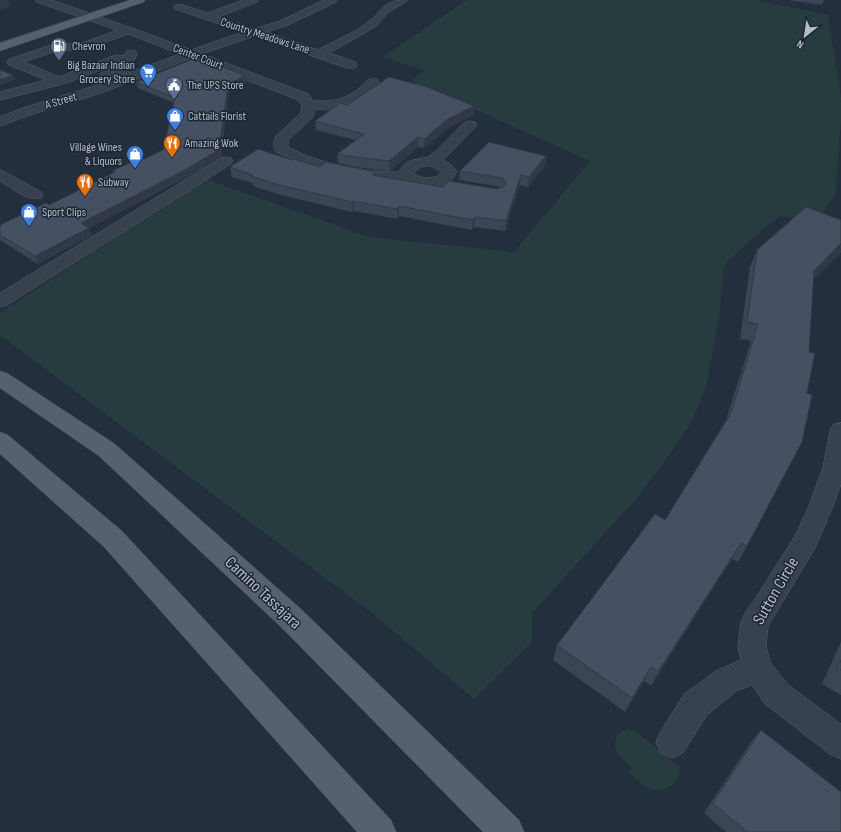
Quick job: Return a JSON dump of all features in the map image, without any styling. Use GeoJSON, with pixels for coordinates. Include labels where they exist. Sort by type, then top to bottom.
{"type":"FeatureCollection","features":[{"type":"Feature","properties":{"kind":"main road"},"geometry":{"type":"LineString","coordinates":[[0,47],[140,0]]}},
{"type":"Feature","properties":{"kind":"main road"},"geometry":{"type":"LineString","coordinates":[[52,14],[82,5]]}},
{"type":"Feature","properties":{"kind":"main road","name":"Camino Tassajara"},"geometry":{"type":"LineString","coordinates":[[0,378],[107,450],[291,618],[507,832]]}},
{"type":"Feature","properties":{"kind":"main road"},"geometry":{"type":"LineString","coordinates":[[0,441],[113,539],[379,832]]}},
{"type":"Feature","properties":{"kind":"street","name":"Center Court"},"geometry":{"type":"LineString","coordinates":[[41,0],[128,30],[303,97],[309,105]]}},
{"type":"Feature","properties":{"kind":"street"},"geometry":{"type":"LineString","coordinates":[[208,17],[253,0]]}},
{"type":"Feature","properties":{"kind":"street","name":"A Street"},"geometry":{"type":"LineString","coordinates":[[3,118],[96,90],[189,54],[284,23],[332,0]]}},
{"type":"Feature","properties":{"kind":"street"},"geometry":{"type":"LineString","coordinates":[[319,54],[371,25],[384,11],[403,0]]}},
{"type":"Feature","properties":{"kind":"street","name":"Country Meadows Lane"},"geometry":{"type":"LineString","coordinates":[[179,8],[351,65]]}},
{"type":"Feature","properties":{"kind":"street"},"geometry":{"type":"LineString","coordinates":[[59,82],[13,62],[52,49],[85,46],[128,30]]}},
{"type":"Feature","properties":{"kind":"street"},"geometry":{"type":"LineString","coordinates":[[0,96],[59,82],[161,43]]}},
{"type":"Feature","properties":{"kind":"street"},"geometry":{"type":"LineString","coordinates":[[85,46],[117,59]]}},
{"type":"Feature","properties":{"kind":"street"},"geometry":{"type":"LineString","coordinates":[[27,89],[54,93],[73,88],[125,68],[139,51]]}},
{"type":"Feature","properties":{"kind":"street"},"geometry":{"type":"LineString","coordinates":[[373,82],[365,92],[350,101],[339,105],[309,105],[308,114],[281,140],[281,149],[309,162],[387,177],[407,176]]}},
{"type":"Feature","properties":{"kind":"street"},"geometry":{"type":"LineString","coordinates":[[432,162],[470,125]]}},
{"type":"Feature","properties":{"kind":"street"},"geometry":{"type":"LineString","coordinates":[[0,301],[226,161]]}},
{"type":"Feature","properties":{"kind":"street"},"geometry":{"type":"LineString","coordinates":[[437,183],[444,180],[448,176],[449,171],[446,167],[432,162],[423,162],[409,167],[406,171],[407,176],[411,180],[419,183],[437,183],[460,187]]}},
{"type":"Feature","properties":{"kind":"street"},"geometry":{"type":"LineString","coordinates":[[0,174],[35,195]]}},
{"type":"Feature","properties":{"kind":"street","name":"Sutton Circle"},"geometry":{"type":"LineString","coordinates":[[841,431],[835,467],[821,506],[806,540],[771,599],[755,622],[752,646],[757,668],[776,694],[841,743]]}},
{"type":"Feature","properties":{"kind":"street"},"geometry":{"type":"LineString","coordinates":[[672,742],[696,705],[726,681],[757,668]]}},
{"type":"Feature","properties":{"kind":"green space"},"geometry":{"type":"Polygon","coordinates":[[[467,0],[757,0],[828,15],[841,98],[841,120],[835,195],[818,220],[780,216],[755,236],[724,265],[719,317],[706,387],[690,425],[635,500],[532,613],[532,642],[474,699],[371,612],[0,335],[0,313],[205,179],[369,237],[514,252],[590,161],[411,81],[424,70],[383,57],[467,0]]]}},
{"type":"Feature","properties":{"kind":"green space"},"geometry":{"type":"Polygon","coordinates":[[[629,729],[635,731],[680,768],[677,779],[672,785],[663,790],[652,790],[647,788],[629,772],[632,768],[618,755],[614,744],[619,733],[629,729]]]}},
{"type":"Feature","properties":{"kind":"building"},"geometry":{"type":"Polygon","coordinates":[[[193,59],[211,66],[216,64],[245,76],[228,84],[219,150],[183,171],[81,223],[89,228],[35,256],[0,235],[0,225],[46,203],[49,205],[115,172],[112,171],[140,158],[144,159],[163,150],[175,98],[136,82],[193,59]]]}},
{"type":"Feature","properties":{"kind":"building"},"geometry":{"type":"Polygon","coordinates":[[[0,70],[13,75],[0,80],[0,70]]]}},
{"type":"Feature","properties":{"kind":"building"},"geometry":{"type":"Polygon","coordinates":[[[389,77],[427,87],[474,106],[448,119],[424,139],[418,137],[389,161],[337,154],[364,134],[315,121],[340,103],[347,105],[389,77]]]}},
{"type":"Feature","properties":{"kind":"building"},"geometry":{"type":"Polygon","coordinates":[[[489,142],[546,156],[529,177],[521,175],[506,221],[475,217],[473,220],[399,206],[397,209],[352,202],[279,185],[251,176],[253,175],[230,167],[258,149],[320,167],[326,162],[376,172],[372,175],[443,187],[449,181],[497,189],[503,187],[506,183],[503,178],[460,171],[489,142]]]}},
{"type":"Feature","properties":{"kind":"building"},"geometry":{"type":"Polygon","coordinates":[[[806,207],[841,220],[841,243],[814,271],[809,352],[815,353],[807,393],[812,395],[802,442],[747,546],[741,543],[658,672],[651,667],[632,698],[557,645],[655,514],[665,520],[731,413],[758,324],[747,322],[757,250],[806,207]]]}},
{"type":"Feature","properties":{"kind":"building"},"geometry":{"type":"Polygon","coordinates":[[[841,660],[841,670],[837,668],[841,660]]]}},
{"type":"Feature","properties":{"kind":"building"},"geometry":{"type":"Polygon","coordinates":[[[761,730],[841,792],[841,832],[747,832],[713,803],[761,730]]]}},
{"type":"Feature","properties":{"kind":"place","name":"Chevron"},"geometry":{"type":"Point","coordinates":[59,61]}},
{"type":"Feature","properties":{"kind":"place","name":"Big Bazaar Indian Grocery Store"},"geometry":{"type":"Point","coordinates":[148,87]}},
{"type":"Feature","properties":{"kind":"place","name":"The UPS Store"},"geometry":{"type":"Point","coordinates":[174,100]}},
{"type":"Feature","properties":{"kind":"place","name":"Cattails Florist"},"geometry":{"type":"Point","coordinates":[175,131]}},
{"type":"Feature","properties":{"kind":"place","name":"Amazing Wok"},"geometry":{"type":"Point","coordinates":[172,158]}},
{"type":"Feature","properties":{"kind":"place","name":"Village Wines & Liquors"},"geometry":{"type":"Point","coordinates":[135,169]}},
{"type":"Feature","properties":{"kind":"place","name":"Subway"},"geometry":{"type":"Point","coordinates":[85,197]}},
{"type":"Feature","properties":{"kind":"place","name":"Sport Clips"},"geometry":{"type":"Point","coordinates":[29,227]}}]}
